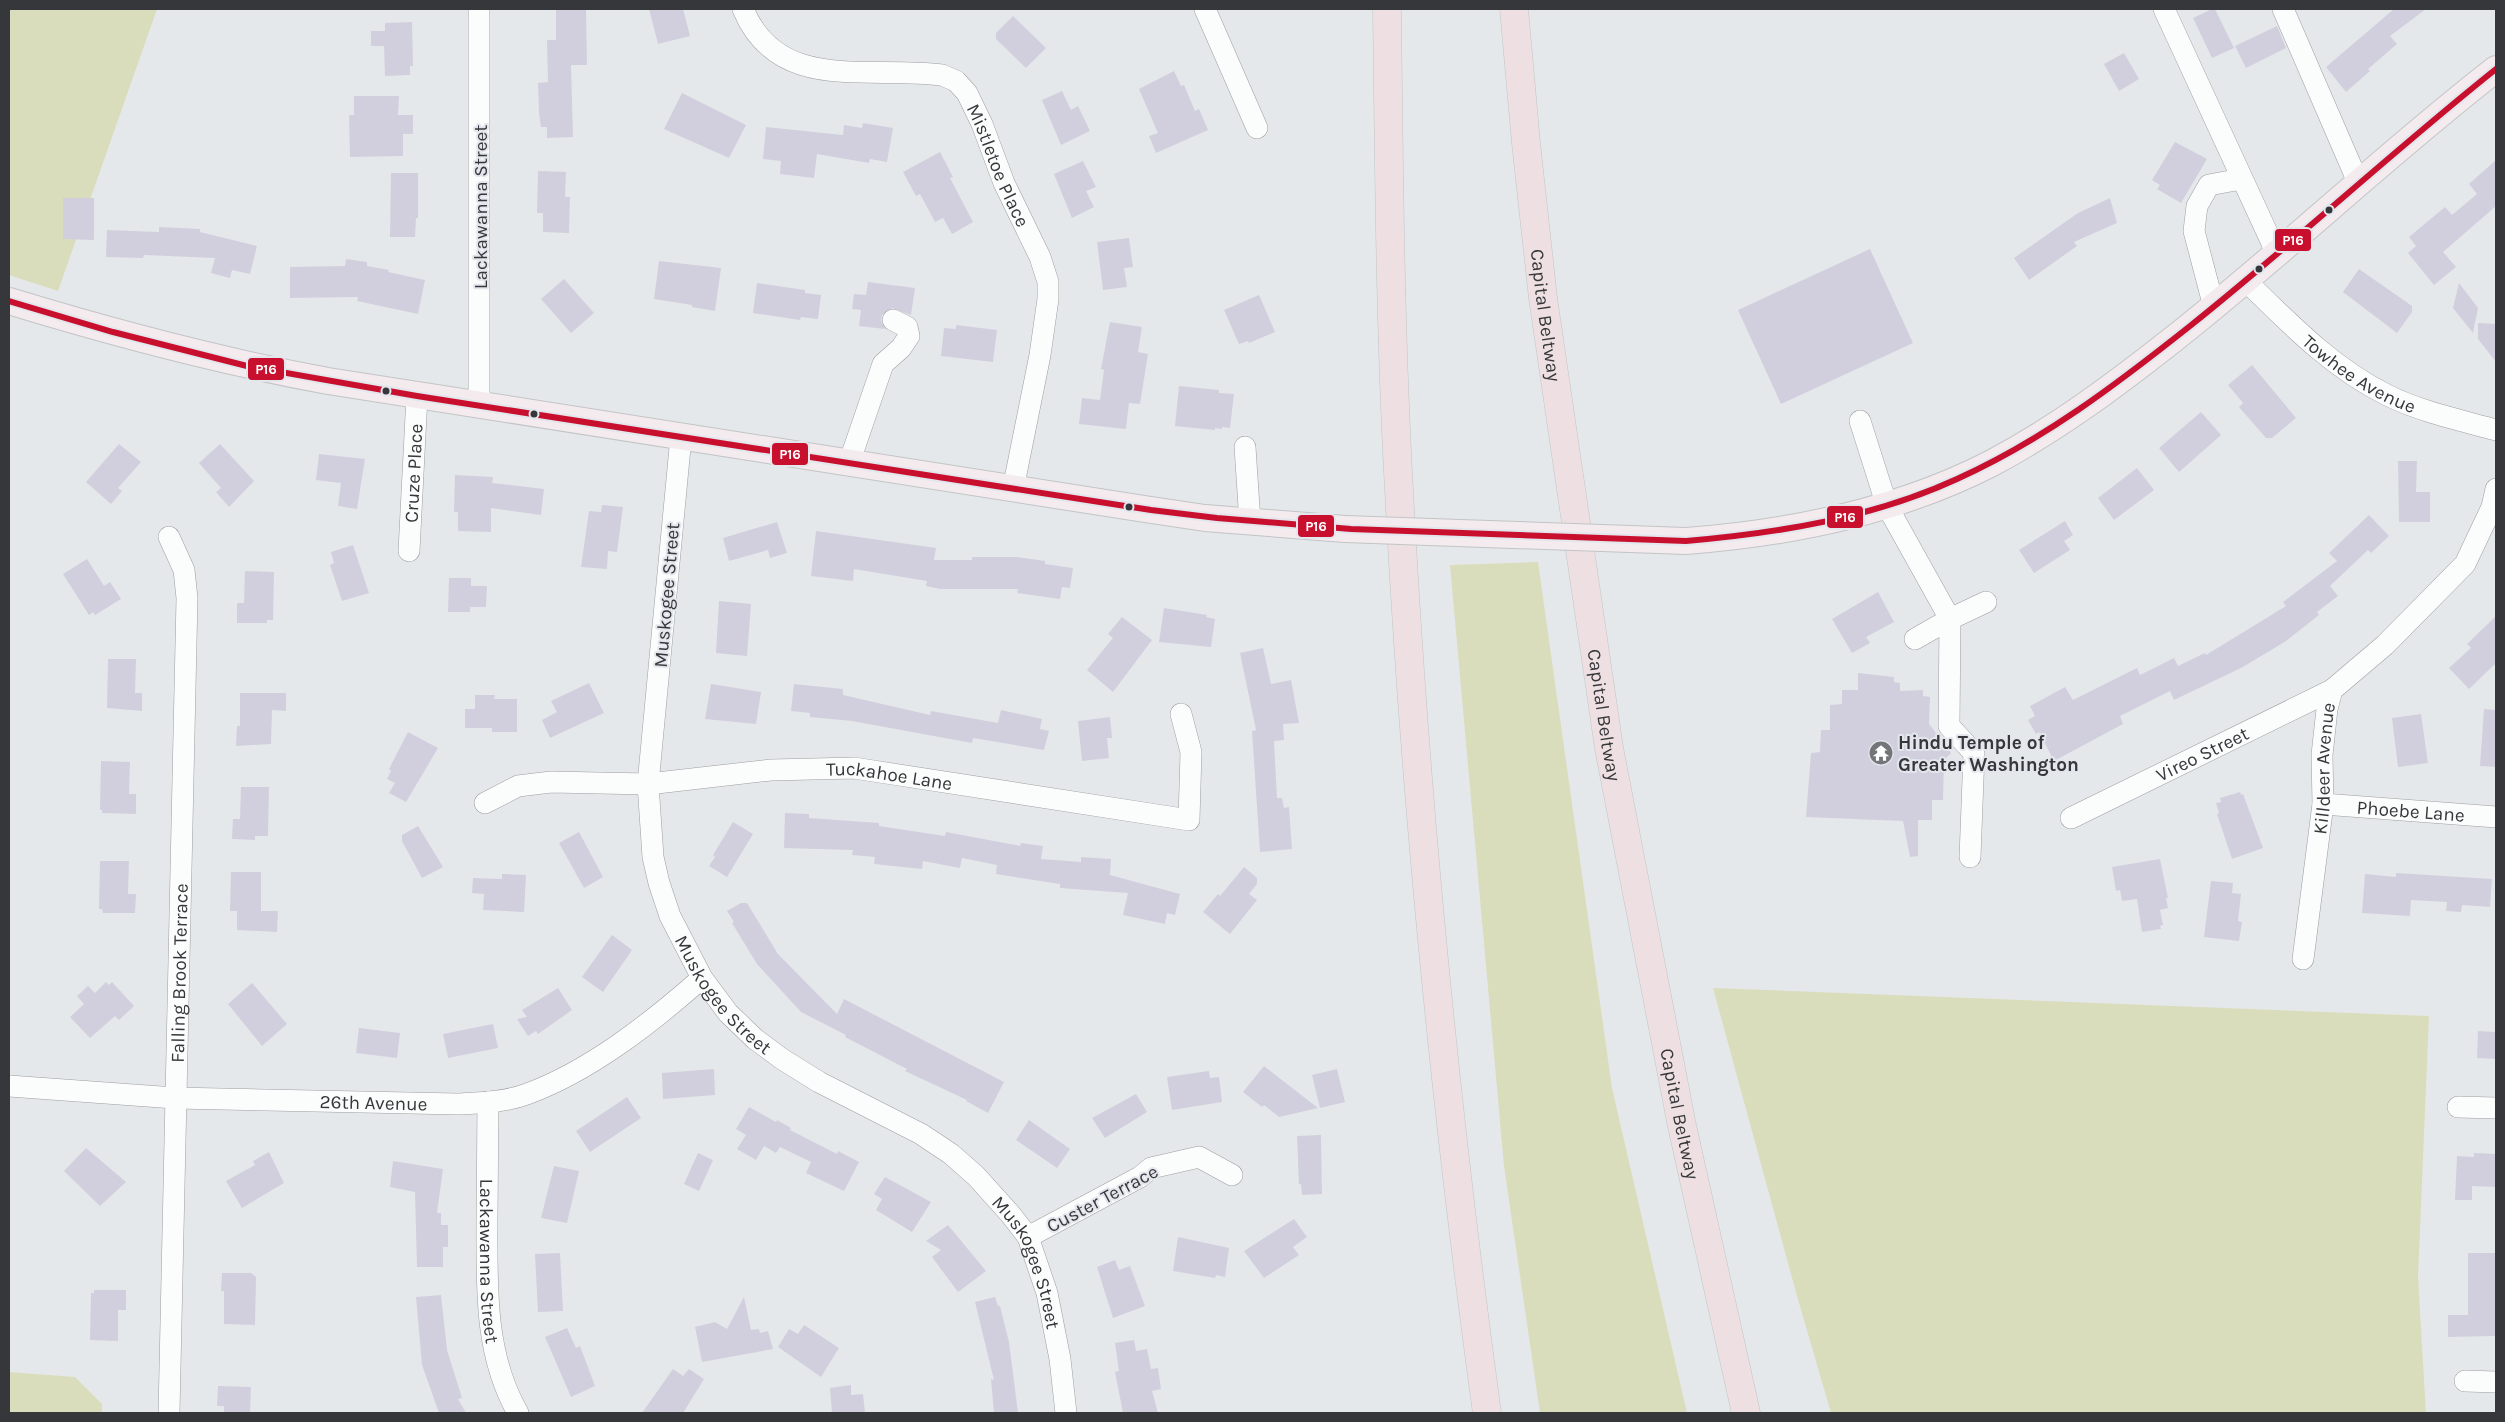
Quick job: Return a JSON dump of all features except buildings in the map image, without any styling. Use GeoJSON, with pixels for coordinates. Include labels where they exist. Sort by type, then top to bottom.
{"type":"FeatureCollection","features":[{"type":"Feature","properties":{"kind":"highway"},"geometry":{"type":"LineString","coordinates":[[1387,9],[1391,266],[1399,489],[1416,746],[1432,935],[1454,1142],[1487,1413]]}},
{"type":"Feature","properties":{"kind":"highway","name":"Capital Beltway"},"geometry":{"type":"LineString","coordinates":[[1514,9],[1526,143],[1544,298],[1609,748],[1682,1126],[1746,1413]]}},
{"type":"Feature","properties":{"kind":"main road"},"geometry":{"type":"LineString","coordinates":[[9,301],[113,332],[247,366],[479,406],[1151,510],[1250,522],[1345,530],[1686,541],[1786,530],[1886,506],[1939,487],[1990,464],[2070,417],[2214,307],[2358,182],[2496,69]]}},
{"type":"Feature","properties":{"kind":"street","name":"Lackawanna Street"},"geometry":{"type":"LineString","coordinates":[[479,9],[479,406]]}},
{"type":"Feature","properties":{"kind":"street","name":"Mistletoe Place"},"geometry":{"type":"LineString","coordinates":[[743,9],[760,39],[775,53],[790,62],[817,69],[942,75],[956,81],[967,93],[982,124],[1004,182],[1040,257],[1048,282],[1048,299],[1040,355],[1013,489]]}},
{"type":"Feature","properties":{"kind":"street"},"geometry":{"type":"LineString","coordinates":[[1205,9],[1257,128]]}},
{"type":"Feature","properties":{"kind":"street"},"geometry":{"type":"LineString","coordinates":[[2164,9],[2277,254]]}},
{"type":"Feature","properties":{"kind":"street"},"geometry":{"type":"LineString","coordinates":[[2283,9],[2358,182]]}},
{"type":"Feature","properties":{"kind":"street"},"geometry":{"type":"LineString","coordinates":[[2214,307],[2194,231],[2197,206],[2209,186],[2241,179]]}},
{"type":"Feature","properties":{"kind":"street","name":"Towhee Avenue"},"geometry":{"type":"LineString","coordinates":[[2245,280],[2309,341],[2359,379],[2388,396],[2496,430]]}},
{"type":"Feature","properties":{"kind":"street"},"geometry":{"type":"LineString","coordinates":[[849,463],[883,364],[901,348],[909,336],[907,327],[893,320]]}},
{"type":"Feature","properties":{"kind":"street","name":"Cruze Place"},"geometry":{"type":"LineString","coordinates":[[409,551],[417,396]]}},
{"type":"Feature","properties":{"kind":"street"},"geometry":{"type":"LineString","coordinates":[[1860,421],[1886,506],[1950,619],[1949,726],[1974,754],[1970,857]]}},
{"type":"Feature","properties":{"kind":"street","name":"Muskogee Street"},"geometry":{"type":"LineString","coordinates":[[681,437],[648,784],[650,828],[659,882],[670,916],[702,978],[728,1013],[755,1039],[782,1060],[854,1102],[921,1134],[951,1154],[994,1194],[1028,1237],[1054,1319],[1066,1413]]}},
{"type":"Feature","properties":{"kind":"street"},"geometry":{"type":"LineString","coordinates":[[1245,447],[1250,522]]}},
{"type":"Feature","properties":{"kind":"street","name":"Killdeer Avenue"},"geometry":{"type":"LineString","coordinates":[[2302,959],[2323,804],[2322,755],[2327,709],[2332,690],[2384,645],[2464,564],[2492,507],[2496,489]]}},
{"type":"Feature","properties":{"kind":"street","name":"Falling Brook Terrace"},"geometry":{"type":"LineString","coordinates":[[169,537],[184,570],[187,598],[169,1413]]}},
{"type":"Feature","properties":{"kind":"street"},"geometry":{"type":"LineString","coordinates":[[1914,639],[1986,602]]}},
{"type":"Feature","properties":{"kind":"street","name":"Vireo Street"},"geometry":{"type":"LineString","coordinates":[[2071,818],[2332,690]]}},
{"type":"Feature","properties":{"kind":"street","name":"Tuckahoe Lane"},"geometry":{"type":"LineString","coordinates":[[485,803],[518,786],[552,782],[648,784],[771,770],[854,768],[1189,820],[1191,752],[1181,714]]}},
{"type":"Feature","properties":{"kind":"street","name":"Phoebe Lane"},"geometry":{"type":"LineString","coordinates":[[2323,804],[2496,817]]}},
{"type":"Feature","properties":{"kind":"street","name":"26th Avenue"},"geometry":{"type":"LineString","coordinates":[[9,1086],[175,1098],[458,1104],[488,1102],[525,1095],[572,1073],[658,1016],[702,978]]}},
{"type":"Feature","properties":{"kind":"street","name":"Lackawanna Street"},"geometry":{"type":"LineString","coordinates":[[488,1102],[487,1242],[489,1328],[497,1364],[508,1396],[518,1413]]}},
{"type":"Feature","properties":{"kind":"street"},"geometry":{"type":"LineString","coordinates":[[2458,1107],[2496,1108]]}},
{"type":"Feature","properties":{"kind":"street","name":"Custer Terrace"},"geometry":{"type":"LineString","coordinates":[[1028,1237],[1140,1177],[1151,1168],[1199,1157],[1232,1175]]}},
{"type":"Feature","properties":{"kind":"street"},"geometry":{"type":"LineString","coordinates":[[2465,1381],[2496,1382]]}},
{"type":"Feature","properties":{"kind":"green space"},"geometry":{"type":"Polygon","coordinates":[[[9,9],[157,9],[58,291],[9,275],[9,9]]]}},
{"type":"Feature","properties":{"kind":"green space"},"geometry":{"type":"Polygon","coordinates":[[[1538,562],[1612,1088],[1687,1413],[1540,1413],[1504,1166],[1450,565],[1538,562]]]}},
{"type":"Feature","properties":{"kind":"green space"},"geometry":{"type":"Polygon","coordinates":[[[1713,988],[2429,1016],[2418,1277],[2426,1413],[1831,1413],[1713,988]]]}},
{"type":"Feature","properties":{"kind":"green space"},"geometry":{"type":"Polygon","coordinates":[[[9,1372],[75,1377],[102,1404],[102,1413],[9,1413],[9,1372]]]}},
{"type":"Feature","properties":{"kind":"transit line","name":"P16"},"geometry":{"type":"LineString","coordinates":[[9,301],[113,332],[247,366],[417,396],[1151,510],[1217,518],[1351,529],[1686,541],[1721,538],[1825,522],[1892,504],[1925,493],[1957,479],[1988,464],[2049,429],[2107,390],[2190,326],[2496,69]]}},
{"type":"Feature","properties":{"kind":"place","name":"Hindu Temple of Greater Washington"},"geometry":{"type":"Point","coordinates":[1881,753]}}]}
